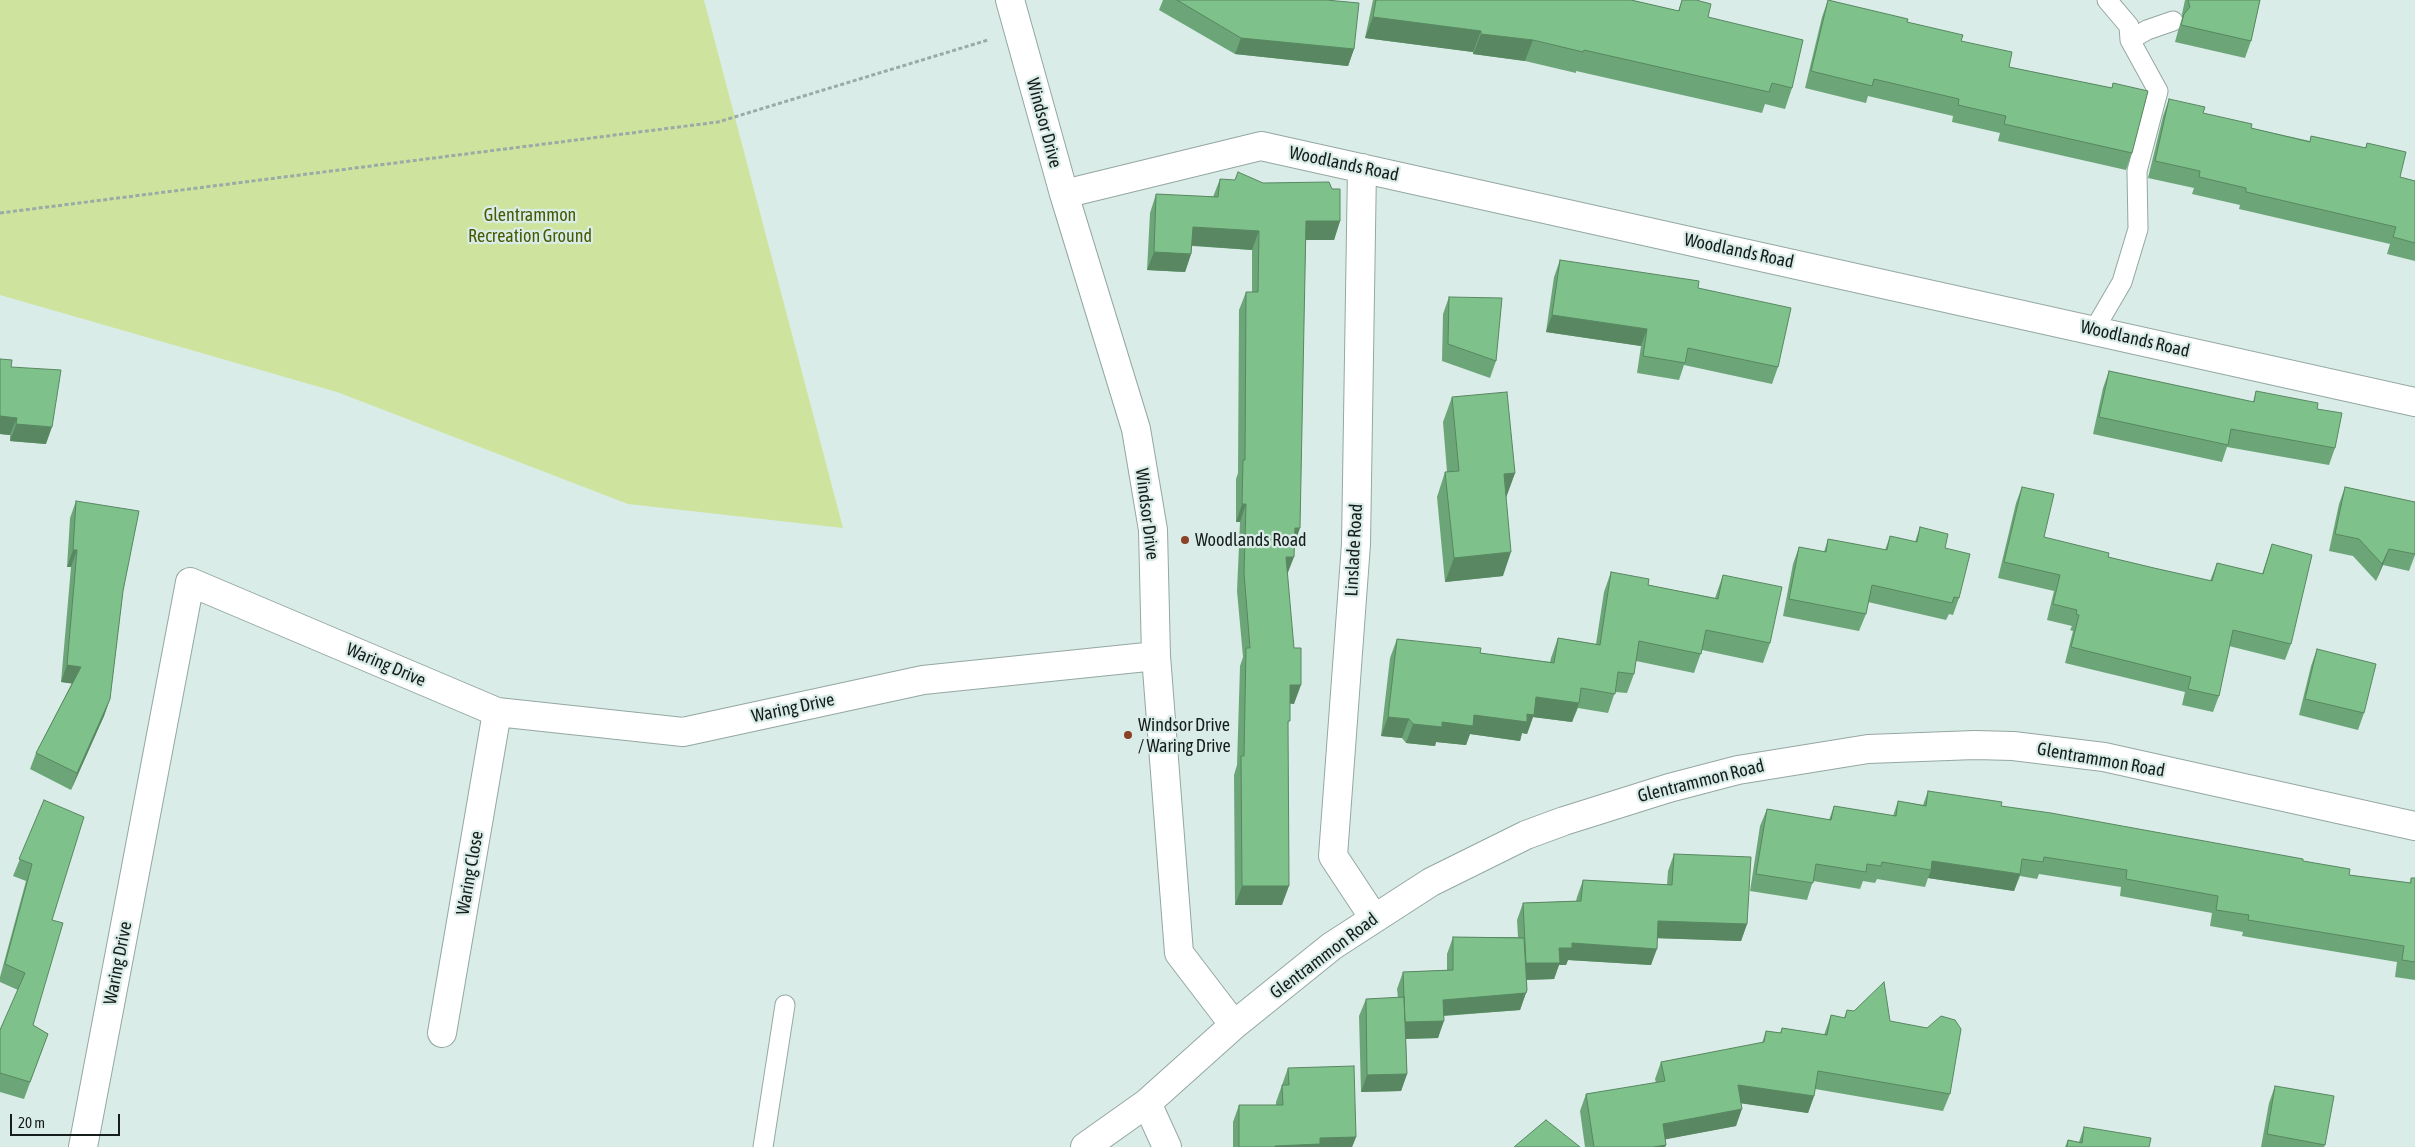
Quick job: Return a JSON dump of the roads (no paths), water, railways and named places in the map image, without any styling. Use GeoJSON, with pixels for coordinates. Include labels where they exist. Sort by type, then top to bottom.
{"type":"FeatureCollection","features":[{"type":"Feature","properties":{"kind":"street","name":"Windsor Drive"},"geometry":{"type":"LineString","coordinates":[[1010,0],[1064,194],[1136,429],[1153,530],[1156,656],[1178,954],[1234,1026]]}},
{"type":"Feature","properties":{"kind":"street","name":"Woodlands Road"},"geometry":{"type":"LineString","coordinates":[[1064,194],[1261,146],[2415,402]]}},
{"type":"Feature","properties":{"kind":"street","name":"Linslade Road"},"geometry":{"type":"LineString","coordinates":[[1362,168],[1356,544],[1333,856],[1374,918]]}},
{"type":"Feature","properties":{"kind":"street","name":"Waring Drive"},"geometry":{"type":"LineString","coordinates":[[83,1147],[190,582],[497,712],[683,732],[923,680],[1156,656]]}},
{"type":"Feature","properties":{"kind":"street","name":"Waring Close"},"geometry":{"type":"LineString","coordinates":[[442,1033],[497,712]]}},
{"type":"Feature","properties":{"kind":"street","name":"Glentrammon Road"},"geometry":{"type":"LineString","coordinates":[[1085,1147],[1147,1104],[1234,1026],[1332,946],[1431,882],[1526,835],[1564,821],[1670,788],[1738,770],[1868,749],[1975,745],[2058,750],[2104,757],[2415,826]]}},
{"type":"Feature","properties":{"kind":"street"},"geometry":{"type":"LineString","coordinates":[[1147,1104],[1167,1147]]}},
{"type":"Feature","properties":{"kind":"lane"},"geometry":{"type":"LineString","coordinates":[[2094,330],[2122,282],[2138,229],[2137,171],[2158,90],[2130,40],[2129,26],[2107,0]]}},
{"type":"Feature","properties":{"kind":"lane"},"geometry":{"type":"LineString","coordinates":[[2130,40],[2147,30],[2173,20]]}},
{"type":"Feature","properties":{"kind":"lane"},"geometry":{"type":"LineString","coordinates":[[763,1147],[785,1005]]}},
{"type":"Feature","properties":{"kind":"place","name":"Woodlands Road"},"geometry":{"type":"Point","coordinates":[1185,540]}},
{"type":"Feature","properties":{"kind":"place","name":"Windsor Drive / Waring Drive"},"geometry":{"type":"Point","coordinates":[1128,735]}},
{"type":"Feature","properties":{"kind":"park label","name":"Glentrammon Recreation Ground"},"geometry":{"type":"Point","coordinates":[530,225]}}]}
